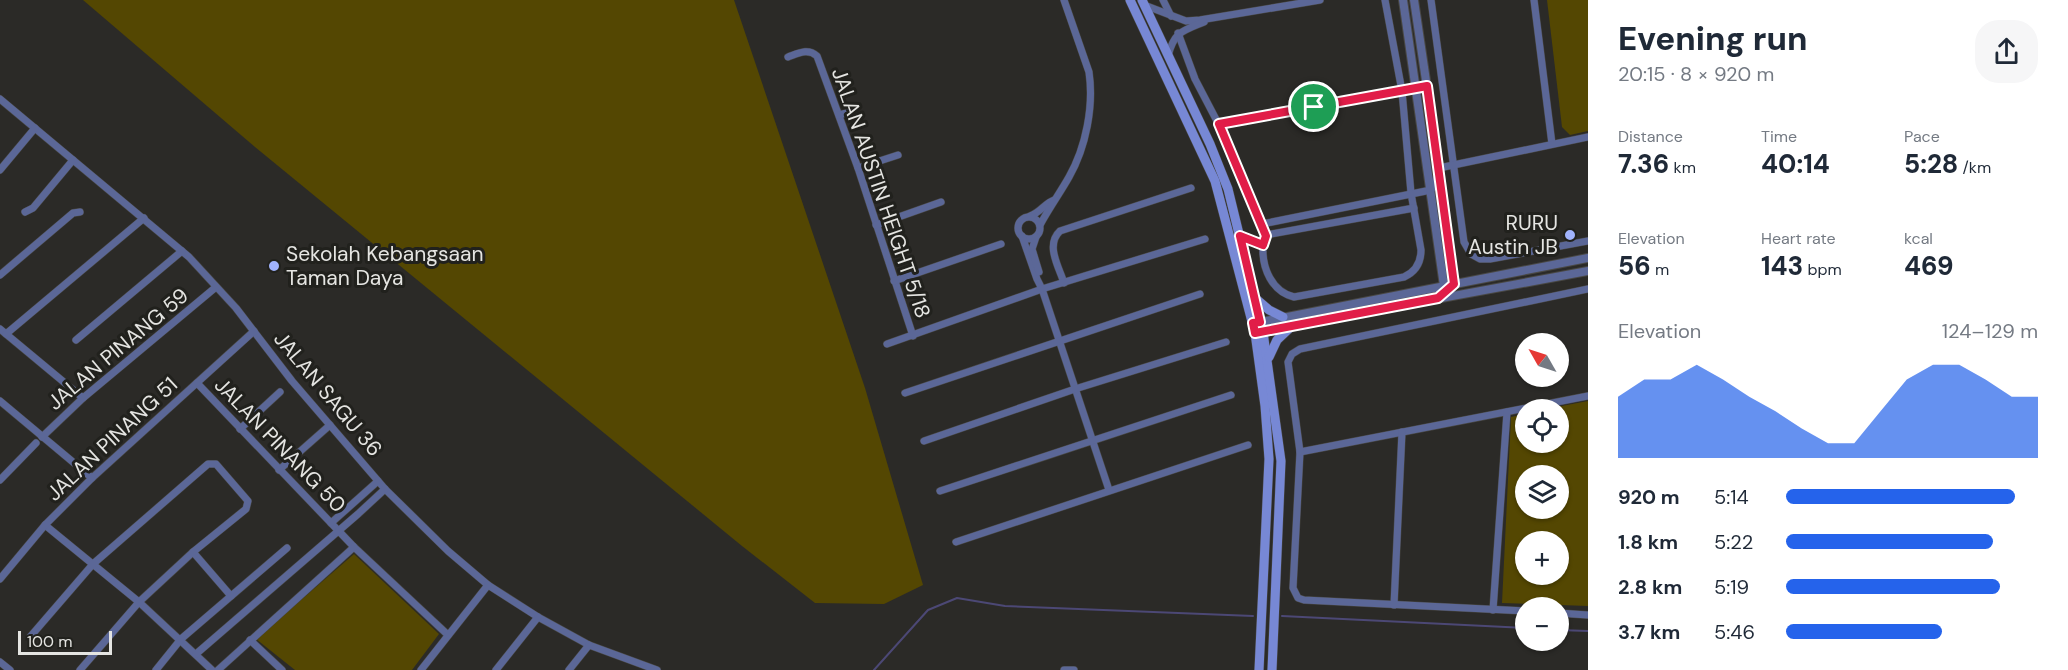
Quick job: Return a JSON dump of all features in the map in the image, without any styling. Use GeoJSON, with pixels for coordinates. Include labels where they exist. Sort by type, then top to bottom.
{"type":"FeatureCollection","features":[{"type":"Feature","properties":{"kind":"main road"},"geometry":{"type":"LineString","coordinates":[[1131,0],[1215,182],[1268,359],[1281,461],[1272,670]]}},
{"type":"Feature","properties":{"kind":"main road"},"geometry":{"type":"LineString","coordinates":[[1143,2],[1228,189],[1255,298],[1269,459],[1259,670]]}},
{"type":"Feature","properties":{"kind":"main road"},"geometry":{"type":"LineString","coordinates":[[1255,298],[1269,310],[1283,317]]}},
{"type":"Feature","properties":{"kind":"main road"},"geometry":{"type":"LineString","coordinates":[[1268,359],[1277,340],[1292,326]]}},
{"type":"Feature","properties":{"kind":"street"},"geometry":{"type":"LineString","coordinates":[[1040,225],[1070,176],[1080,153],[1090,96],[1089,72],[1064,0]]}},
{"type":"Feature","properties":{"kind":"street"},"geometry":{"type":"LineString","coordinates":[[1163,0],[1171,16]]}},
{"type":"Feature","properties":{"kind":"street"},"geometry":{"type":"LineString","coordinates":[[1272,0],[1276,8]]}},
{"type":"Feature","properties":{"kind":"street"},"geometry":{"type":"LineString","coordinates":[[1143,2],[1186,21],[1212,19],[1320,0]]}},
{"type":"Feature","properties":{"kind":"street"},"geometry":{"type":"LineString","coordinates":[[1178,33],[1196,79],[1219,124],[1262,224],[1266,236],[1263,245],[1266,267],[1271,280],[1278,290],[1294,297],[1406,276],[1416,267],[1421,255],[1411,193],[1401,91],[1385,0]]}},
{"type":"Feature","properties":{"kind":"street"},"geometry":{"type":"LineString","coordinates":[[1403,0],[1431,190],[1449,286],[1462,294]]}},
{"type":"Feature","properties":{"kind":"street"},"geometry":{"type":"LineString","coordinates":[[1414,0],[1439,168],[1449,286],[1438,298]]}},
{"type":"Feature","properties":{"kind":"street"},"geometry":{"type":"LineString","coordinates":[[1431,0],[1452,165],[1462,218],[1463,237],[1468,250],[1476,257],[1484,259],[1588,241]]}},
{"type":"Feature","properties":{"kind":"street"},"geometry":{"type":"LineString","coordinates":[[1534,0],[1552,144]]}},
{"type":"Feature","properties":{"kind":"street"},"geometry":{"type":"LineString","coordinates":[[1168,56],[1171,43],[1178,33],[1212,19]]}},
{"type":"Feature","properties":{"kind":"street","name":"JALAN AUSTIN HEIGHT 5/18"},"geometry":{"type":"LineString","coordinates":[[788,57],[805,51],[813,52],[818,56],[858,168],[912,336]]}},
{"type":"Feature","properties":{"kind":"street"},"geometry":{"type":"LineString","coordinates":[[1219,124],[1427,86]]}},
{"type":"Feature","properties":{"kind":"street","name":"JALAN SAGU 36"},"geometry":{"type":"LineString","coordinates":[[0,99],[182,251],[254,331],[292,381],[385,489],[448,551],[488,585],[538,617],[589,645],[657,670]]}},
{"type":"Feature","properties":{"kind":"street"},"geometry":{"type":"LineString","coordinates":[[839,115],[854,111]]}},
{"type":"Feature","properties":{"kind":"street"},"geometry":{"type":"LineString","coordinates":[[0,170],[35,128]]}},
{"type":"Feature","properties":{"kind":"street"},"geometry":{"type":"LineString","coordinates":[[1439,168],[1588,137]]}},
{"type":"Feature","properties":{"kind":"street"},"geometry":{"type":"LineString","coordinates":[[858,168],[898,155]]}},
{"type":"Feature","properties":{"kind":"street"},"geometry":{"type":"LineString","coordinates":[[25,212],[33,208],[74,160]]}},
{"type":"Feature","properties":{"kind":"street"},"geometry":{"type":"LineString","coordinates":[[1262,224],[1431,190],[1436,182],[1439,168]]}},
{"type":"Feature","properties":{"kind":"street"},"geometry":{"type":"LineString","coordinates":[[1064,283],[1053,246],[1055,236],[1060,231],[1191,188]]}},
{"type":"Feature","properties":{"kind":"street"},"geometry":{"type":"LineString","coordinates":[[1054,200],[1042,210],[1023,218],[1019,223],[1018,231],[1041,286],[1109,490]]}},
{"type":"Feature","properties":{"kind":"street"},"geometry":{"type":"LineString","coordinates":[[876,225],[941,202]]}},
{"type":"Feature","properties":{"kind":"street"},"geometry":{"type":"LineString","coordinates":[[1266,236],[1414,208]]}},
{"type":"Feature","properties":{"kind":"street"},"geometry":{"type":"LineString","coordinates":[[0,274],[73,213],[80,212]]}},
{"type":"Feature","properties":{"kind":"street"},"geometry":{"type":"LineString","coordinates":[[1030,216],[1037,219],[1040,225],[1040,232],[1032,249],[1041,277],[1041,286]]}},
{"type":"Feature","properties":{"kind":"street"},"geometry":{"type":"LineString","coordinates":[[83,398],[3,332],[144,218]]}},
{"type":"Feature","properties":{"kind":"street"},"geometry":{"type":"LineString","coordinates":[[1240,236],[1263,245]]}},
{"type":"Feature","properties":{"kind":"street"},"geometry":{"type":"LineString","coordinates":[[1022,237],[1029,239],[1036,237]]}},
{"type":"Feature","properties":{"kind":"street"},"geometry":{"type":"LineString","coordinates":[[887,344],[1041,286],[1064,283],[1205,239]]}},
{"type":"Feature","properties":{"kind":"street"},"geometry":{"type":"LineString","coordinates":[[894,281],[1001,244]]}},
{"type":"Feature","properties":{"kind":"street"},"geometry":{"type":"LineString","coordinates":[[76,340],[182,251]]}},
{"type":"Feature","properties":{"kind":"street"},"geometry":{"type":"LineString","coordinates":[[1258,327],[1283,317],[1588,258]]}},
{"type":"Feature","properties":{"kind":"street"},"geometry":{"type":"LineString","coordinates":[[1258,327],[1292,326],[1588,271]]}},
{"type":"Feature","properties":{"kind":"street","name":"JALAN PINANG 59"},"geometry":{"type":"LineString","coordinates":[[42,436],[83,398],[216,287]]}},
{"type":"Feature","properties":{"kind":"street"},"geometry":{"type":"LineString","coordinates":[[1515,611],[1301,599],[1295,595],[1293,584],[1300,452],[1288,366],[1292,354],[1300,349],[1588,289]]}},
{"type":"Feature","properties":{"kind":"street"},"geometry":{"type":"LineString","coordinates":[[905,393],[1200,294]]}},
{"type":"Feature","properties":{"kind":"street","name":"JALAN PINANG 51"},"geometry":{"type":"LineString","coordinates":[[0,579],[45,525],[92,478],[254,331]]}},
{"type":"Feature","properties":{"kind":"street"},"geometry":{"type":"LineString","coordinates":[[924,441],[1075,389],[1226,342]]}},
{"type":"Feature","properties":{"kind":"street","name":"JALAN PINANG 50"},"geometry":{"type":"LineString","coordinates":[[197,382],[354,547],[448,636]]}},
{"type":"Feature","properties":{"kind":"street"},"geometry":{"type":"LineString","coordinates":[[240,429],[280,392]]}},
{"type":"Feature","properties":{"kind":"street"},"geometry":{"type":"LineString","coordinates":[[940,491],[1231,395]]}},
{"type":"Feature","properties":{"kind":"street"},"geometry":{"type":"LineString","coordinates":[[1300,452],[1588,396]]}},
{"type":"Feature","properties":{"kind":"street"},"geometry":{"type":"LineString","coordinates":[[0,401],[92,478]]}},
{"type":"Feature","properties":{"kind":"street"},"geometry":{"type":"LineString","coordinates":[[1493,610],[1507,412]]}},
{"type":"Feature","properties":{"kind":"street"},"geometry":{"type":"LineString","coordinates":[[279,470],[330,425]]}},
{"type":"Feature","properties":{"kind":"street"},"geometry":{"type":"LineString","coordinates":[[1394,605],[1402,432]]}},
{"type":"Feature","properties":{"kind":"street"},"geometry":{"type":"LineString","coordinates":[[0,480],[36,443]]}},
{"type":"Feature","properties":{"kind":"street"},"geometry":{"type":"LineString","coordinates":[[956,542],[1248,445]]}},
{"type":"Feature","properties":{"kind":"street"},"geometry":{"type":"LineString","coordinates":[[30,637],[93,564],[208,464],[216,464],[249,504],[139,602],[80,670]]}},
{"type":"Feature","properties":{"kind":"street"},"geometry":{"type":"LineString","coordinates":[[331,523],[378,481]]}},
{"type":"Feature","properties":{"kind":"street"},"geometry":{"type":"LineString","coordinates":[[196,654],[385,489]]}},
{"type":"Feature","properties":{"kind":"street"},"geometry":{"type":"LineString","coordinates":[[45,525],[139,602],[212,670]]}},
{"type":"Feature","properties":{"kind":"street"},"geometry":{"type":"LineString","coordinates":[[218,670],[354,547]]}},
{"type":"Feature","properties":{"kind":"street"},"geometry":{"type":"LineString","coordinates":[[156,670],[181,639],[287,548]]}},
{"type":"Feature","properties":{"kind":"street"},"geometry":{"type":"LineString","coordinates":[[193,552],[231,596]]}},
{"type":"Feature","properties":{"kind":"street"},"geometry":{"type":"LineString","coordinates":[[421,670],[488,585]]}},
{"type":"Feature","properties":{"kind":"street"},"geometry":{"type":"LineString","coordinates":[[1569,614],[1588,615]]}},
{"type":"Feature","properties":{"kind":"street"},"geometry":{"type":"LineString","coordinates":[[496,670],[538,617]]}},
{"type":"Feature","properties":{"kind":"street"},"geometry":{"type":"LineString","coordinates":[[250,640],[282,670]]}},
{"type":"Feature","properties":{"kind":"street"},"geometry":{"type":"LineString","coordinates":[[569,670],[589,645]]}},
{"type":"Feature","properties":{"kind":"street"},"geometry":{"type":"LineString","coordinates":[[0,662],[10,670]]}},
{"type":"Feature","properties":{"kind":"street"},"geometry":{"type":"LineString","coordinates":[[1064,670],[1074,670]]}},
{"type":"Feature","properties":{"kind":"shaded area"},"geometry":{"type":"Polygon","coordinates":[[[83,0],[734,0],[865,388],[923,585],[884,604],[815,603],[742,546],[255,147],[83,0]]]}},
{"type":"Feature","properties":{"kind":"shaded area"},"geometry":{"type":"Polygon","coordinates":[[[1547,0],[1588,0],[1588,131],[1570,135],[1562,127],[1547,0]]]}},
{"type":"Feature","properties":{"kind":"shaded area"},"geometry":{"type":"Polygon","coordinates":[[[1588,401],[1588,606],[1569,605],[1569,597],[1515,597],[1515,603],[1502,603],[1511,417],[1515,416],[1515,453],[1569,453],[1569,405],[1588,401]]]}},
{"type":"Feature","properties":{"kind":"shaded area"},"geometry":{"type":"Polygon","coordinates":[[[354,554],[439,634],[412,670],[295,670],[256,639],[354,554]]]}},
{"type":"Feature","properties":{"kind":"waterway"},"geometry":{"type":"LineString","coordinates":[[874,670],[928,610],[957,598],[1005,606],[1253,616]]}},
{"type":"Feature","properties":{"kind":"waterway"},"geometry":{"type":"LineString","coordinates":[[1282,616],[1515,627]]}},
{"type":"Feature","properties":{"kind":"waterway"},"geometry":{"type":"LineString","coordinates":[[1569,630],[1588,631]]}},
{"type":"Feature","properties":{"kind":"place","name":"RURU Austin JB"},"geometry":{"type":"Point","coordinates":[1570,235]}},
{"type":"Feature","properties":{"kind":"place","name":"Sekolah Kebangsaan Taman Daya"},"geometry":{"type":"Point","coordinates":[274,266]}},
{"type":"Feature","properties":{"kind":"route"},"geometry":{"type":"LineString","coordinates":[[1427,86],[1454,284],[1438,298],[1255,333],[1253,323],[1260,322],[1240,236],[1263,245],[1266,236],[1219,124],[1314,107],[1427,86]]}}]}
